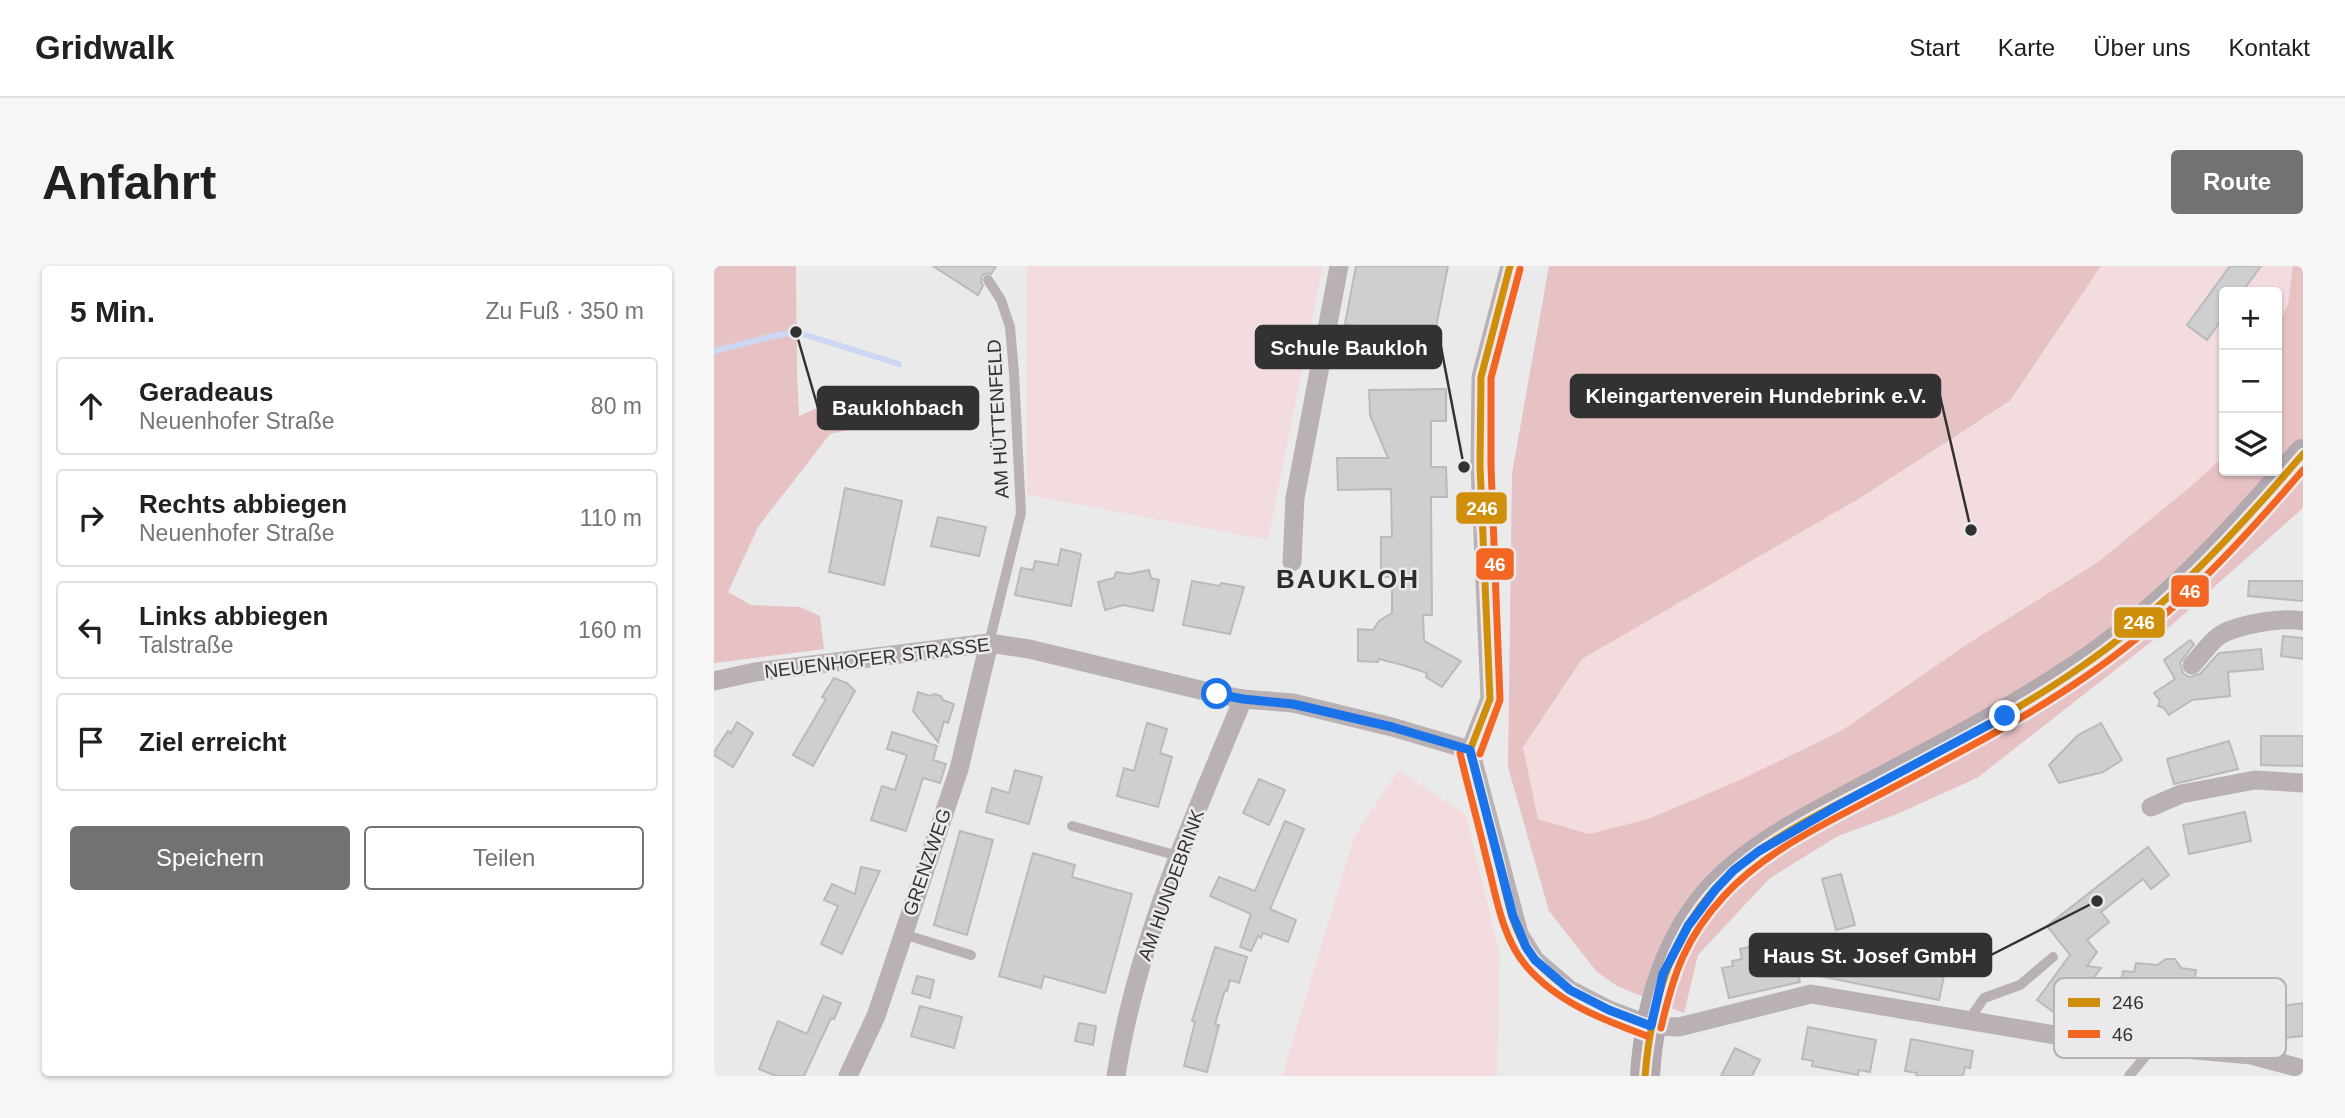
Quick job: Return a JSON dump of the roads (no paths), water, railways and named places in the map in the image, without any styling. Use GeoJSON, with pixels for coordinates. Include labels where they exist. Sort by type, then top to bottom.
{"type":"FeatureCollection","features":[{"type":"Feature","properties":{"kind":"main road"},"geometry":{"type":"LineString","coordinates":[[1645,1076],[1651,1026],[1663,974],[1688,926],[1734,870],[1759,851],[2005,716],[2080,668],[2155,612],[2252,513],[2303,454]]}},
{"type":"Feature","properties":{"kind":"street"},"geometry":{"type":"LineString","coordinates":[[1292,562],[1295,498],[1339,266]]}},
{"type":"Feature","properties":{"kind":"street"},"geometry":{"type":"LineString","coordinates":[[1510,266],[1481,377],[1480,466],[1490,699],[1470,750],[1513,916],[1526,947],[1535,960],[1570,990],[1609,1010],[1651,1026],[1679,1027],[1811,994],[2054,1035]]}},
{"type":"Feature","properties":{"kind":"street"},"geometry":{"type":"LineString","coordinates":[[2192,665],[2222,634],[2257,623],[2289,618],[2303,621]]}},
{"type":"Feature","properties":{"kind":"street","name":"NEUENHOFER STRASSE"},"geometry":{"type":"LineString","coordinates":[[714,681],[755,673],[989,643],[1029,649],[1243,699],[1293,704],[1392,727],[1470,750]]}},
{"type":"Feature","properties":{"kind":"street","name":"GRENZWEG"},"geometry":{"type":"LineString","coordinates":[[848,1076],[876,1016],[959,769],[989,643]]}},
{"type":"Feature","properties":{"kind":"street","name":"AM HUNDEBRINK"},"geometry":{"type":"LineString","coordinates":[[1116,1076],[1124,1026],[1156,916],[1243,699]]}},
{"type":"Feature","properties":{"kind":"street"},"geometry":{"type":"LineString","coordinates":[[2151,807],[2181,794],[2255,780],[2303,783]]}},
{"type":"Feature","properties":{"kind":"street"},"geometry":{"type":"LineString","coordinates":[[2262,1058],[2303,1069]]}},
{"type":"Feature","properties":{"kind":"lane","name":"AM HÜTTENFELD"},"geometry":{"type":"LineString","coordinates":[[988,280],[1001,299],[1010,327],[1021,513],[989,643]]}},
{"type":"Feature","properties":{"kind":"lane"},"geometry":{"type":"LineString","coordinates":[[1072,826],[1178,856]]}},
{"type":"Feature","properties":{"kind":"lane"},"geometry":{"type":"LineString","coordinates":[[903,934],[971,955]]}},
{"type":"Feature","properties":{"kind":"lane"},"geometry":{"type":"LineString","coordinates":[[1968,1022],[1984,998],[2020,985],[2053,957]]}},
{"type":"Feature","properties":{"kind":"lane"},"geometry":{"type":"LineString","coordinates":[[2129,1076],[2143,1058]]}},
{"type":"Feature","properties":{"kind":"waterway"},"geometry":{"type":"LineString","coordinates":[[714,351],[796,332],[899,364]]}},
{"type":"Feature","properties":{"kind":"place","name":"Bauklohbach"},"geometry":{"type":"Point","coordinates":[796,332]}},
{"type":"Feature","properties":{"kind":"place","name":"Schule Baukloh"},"geometry":{"type":"Point","coordinates":[1464,467]}},
{"type":"Feature","properties":{"kind":"place","name":"Kleingartenverein Hundebrink e.V."},"geometry":{"type":"Point","coordinates":[1971,530]}},
{"type":"Feature","properties":{"kind":"place","name":"Haus St. Josef GmbH"},"geometry":{"type":"Point","coordinates":[2097,901]}},
{"type":"Feature","properties":{"kind":"district","name":"BAUKLOH"},"geometry":{"type":"Point","coordinates":[1348,579]}}]}
